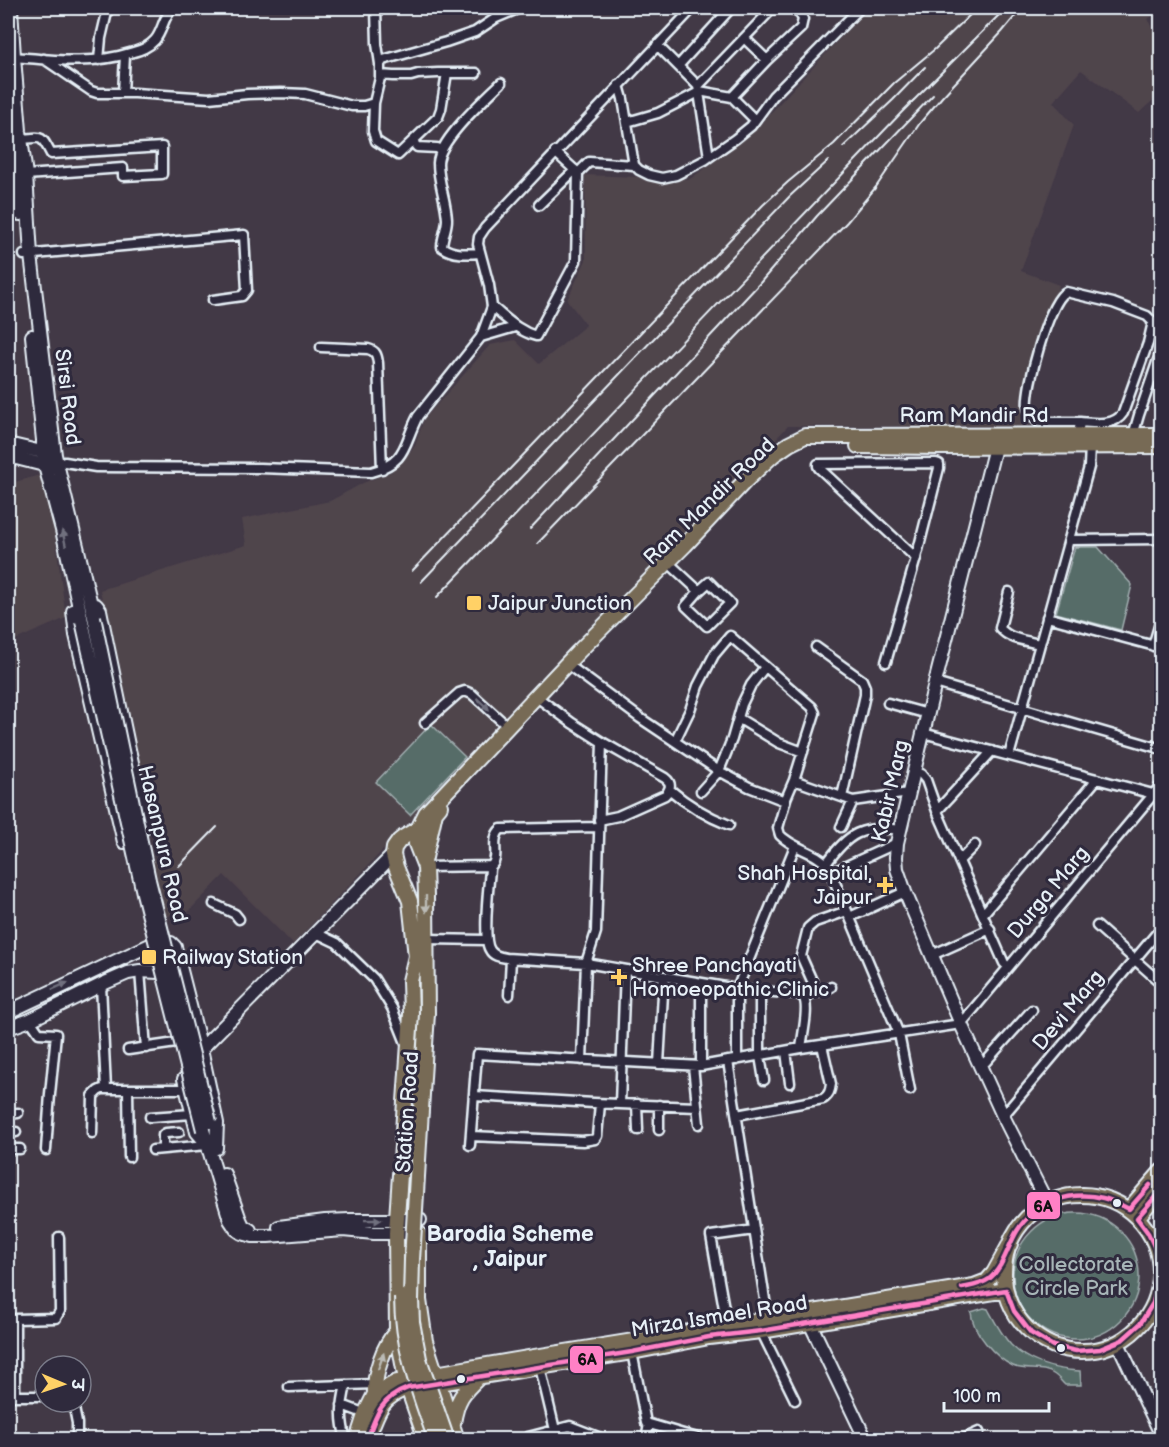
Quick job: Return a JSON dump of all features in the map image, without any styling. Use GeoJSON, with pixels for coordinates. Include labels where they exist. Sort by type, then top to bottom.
{"type":"FeatureCollection","features":[{"type":"Feature","properties":{"kind":"main road","name":"Ram Mandir Rd"},"geometry":{"type":"LineString","coordinates":[[772,455],[805,436],[924,441],[996,441],[1079,429],[1132,440],[1161,435]]}},
{"type":"Feature","properties":{"kind":"main road"},"geometry":{"type":"LineString","coordinates":[[996,441],[1089,445],[1132,440],[1161,446]]}},
{"type":"Feature","properties":{"kind":"main road","name":"Ram Mandir Road"},"geometry":{"type":"LineString","coordinates":[[423,861],[435,812],[572,667],[764,472],[788,451],[806,445],[924,441]]}},
{"type":"Feature","properties":{"kind":"main road","name":"Ram Mandir Road"},"geometry":{"type":"LineString","coordinates":[[394,861],[394,848],[399,841],[418,828],[426,813],[507,726],[772,455]]}},
{"type":"Feature","properties":{"kind":"main road"},"geometry":{"type":"LineString","coordinates":[[418,828],[416,844],[423,861]]}},
{"type":"Feature","properties":{"kind":"main road","name":"Station Road"},"geometry":{"type":"LineString","coordinates":[[394,861],[410,901],[421,956],[434,972],[435,1016],[419,1226],[419,1300],[425,1341],[458,1440]]}},
{"type":"Feature","properties":{"kind":"main road","name":"Station Road"},"geometry":{"type":"LineString","coordinates":[[421,956],[426,939],[423,861]]}},
{"type":"Feature","properties":{"kind":"main road"},"geometry":{"type":"LineString","coordinates":[[421,956],[427,1013],[414,1215],[412,1323],[419,1359],[447,1440]]}},
{"type":"Feature","properties":{"kind":"main road"},"geometry":{"type":"LineString","coordinates":[[421,956],[410,981],[411,1014],[397,1226],[397,1331],[407,1384],[426,1440]]}},
{"type":"Feature","properties":{"kind":"main road"},"geometry":{"type":"LineString","coordinates":[[422,971],[408,1164],[402,1319],[406,1347],[418,1390],[436,1440]]}},
{"type":"Feature","properties":{"kind":"main road"},"geometry":{"type":"LineString","coordinates":[[1133,1214],[1161,1171]]}},
{"type":"Feature","properties":{"kind":"main road"},"geometry":{"type":"LineString","coordinates":[[1133,1214],[1161,1188]]}},
{"type":"Feature","properties":{"kind":"main road"},"geometry":{"type":"LineString","coordinates":[[375,1389],[727,1325],[765,1325],[974,1286],[987,1281],[994,1273],[1021,1224],[1047,1203],[1063,1197],[1083,1195],[1103,1198],[1133,1214],[1148,1233],[1157,1252],[1160,1286],[1143,1322],[1133,1333],[1118,1343],[1098,1350],[1078,1352],[1058,1348],[1041,1340],[1027,1329],[1013,1311],[1006,1290],[1005,1261],[1010,1244]]}},
{"type":"Feature","properties":{"kind":"main road","name":"Mirza Ismael Road"},"geometry":{"type":"LineString","coordinates":[[437,1378],[479,1377],[632,1352],[765,1325],[810,1323],[1006,1290]]}},
{"type":"Feature","properties":{"kind":"main road"},"geometry":{"type":"LineString","coordinates":[[357,1440],[375,1389],[383,1355],[397,1331]]}},
{"type":"Feature","properties":{"kind":"main road"},"geometry":{"type":"LineString","coordinates":[[452,1425],[456,1406],[462,1394],[479,1377]]}},
{"type":"Feature","properties":{"kind":"main road"},"geometry":{"type":"LineString","coordinates":[[367,1440],[383,1403],[390,1395],[407,1384]]}},
{"type":"Feature","properties":{"kind":"street","name":"Sirsi Road"},"geometry":{"type":"LineString","coordinates":[[11,8],[16,133],[26,175],[28,255]]}},
{"type":"Feature","properties":{"kind":"street"},"geometry":{"type":"LineString","coordinates":[[99,60],[108,8]]}},
{"type":"Feature","properties":{"kind":"street"},"geometry":{"type":"LineString","coordinates":[[14,57],[66,61],[99,60],[125,55],[144,49],[156,39],[172,8]]}},
{"type":"Feature","properties":{"kind":"street"},"geometry":{"type":"LineString","coordinates":[[376,8],[380,64],[374,103],[373,131],[376,141],[398,155],[412,142],[438,117],[447,73]]}},
{"type":"Feature","properties":{"kind":"street"},"geometry":{"type":"LineString","coordinates":[[380,64],[382,60],[475,32],[496,18],[520,8]]}},
{"type":"Feature","properties":{"kind":"street"},"geometry":{"type":"LineString","coordinates":[[8,456],[96,467],[260,468],[371,472],[382,470],[396,462],[405,449],[418,416],[481,337],[492,307],[489,285],[478,244],[479,237],[555,153],[693,8]]}},
{"type":"Feature","properties":{"kind":"street"},"geometry":{"type":"LineString","coordinates":[[678,66],[731,8]]}},
{"type":"Feature","properties":{"kind":"street"},"geometry":{"type":"LineString","coordinates":[[627,122],[658,113],[699,90],[773,8]]}},
{"type":"Feature","properties":{"kind":"street"},"geometry":{"type":"LineString","coordinates":[[732,97],[801,28],[803,20],[800,14],[792,8]]}},
{"type":"Feature","properties":{"kind":"street"},"geometry":{"type":"LineString","coordinates":[[619,85],[634,165],[649,175],[662,178],[676,175],[709,157],[744,133],[773,96],[860,8]]}},
{"type":"Feature","properties":{"kind":"street"},"geometry":{"type":"LineString","coordinates":[[744,38],[767,60]]}},
{"type":"Feature","properties":{"kind":"street"},"geometry":{"type":"LineString","coordinates":[[657,45],[699,90],[709,157]]}},
{"type":"Feature","properties":{"kind":"street"},"geometry":{"type":"LineString","coordinates":[[123,93],[125,55]]}},
{"type":"Feature","properties":{"kind":"street"},"geometry":{"type":"LineString","coordinates":[[44,59],[97,93],[209,98],[281,93],[305,94],[352,105],[364,106],[374,103]]}},
{"type":"Feature","properties":{"kind":"street"},"geometry":{"type":"LineString","coordinates":[[380,75],[476,73]]}},
{"type":"Feature","properties":{"kind":"street","name":"Sirsi Road"},"geometry":{"type":"LineString","coordinates":[[8,75],[53,461]]}},
{"type":"Feature","properties":{"kind":"street"},"geometry":{"type":"LineString","coordinates":[[480,253],[462,254],[442,247],[447,221],[438,163],[440,154],[452,134],[501,83]]}},
{"type":"Feature","properties":{"kind":"street"},"geometry":{"type":"LineString","coordinates":[[699,90],[732,97],[755,120]]}},
{"type":"Feature","properties":{"kind":"street"},"geometry":{"type":"LineString","coordinates":[[16,133],[43,139],[51,154],[162,147],[162,174],[123,176],[123,168],[26,175]]}},
{"type":"Feature","properties":{"kind":"street"},"geometry":{"type":"LineString","coordinates":[[412,142],[417,147],[437,148]]}},
{"type":"Feature","properties":{"kind":"street"},"geometry":{"type":"LineString","coordinates":[[492,307],[515,327],[536,336],[576,261],[576,171],[555,153]]}},
{"type":"Feature","properties":{"kind":"street"},"geometry":{"type":"LineString","coordinates":[[539,205],[589,162],[634,165]]}},
{"type":"Feature","properties":{"kind":"street"},"geometry":{"type":"LineString","coordinates":[[28,255],[244,235],[247,290],[242,296],[213,300]]}},
{"type":"Feature","properties":{"kind":"street"},"geometry":{"type":"LineString","coordinates":[[1066,292],[1113,303],[1147,316],[1153,322],[1148,343],[1119,419],[1079,429],[1039,422],[1028,411],[1027,399],[1035,360],[1052,310],[1061,294],[1066,292]]}},
{"type":"Feature","properties":{"kind":"street"},"geometry":{"type":"LineString","coordinates":[[481,337],[515,327]]}},
{"type":"Feature","properties":{"kind":"street"},"geometry":{"type":"LineString","coordinates":[[321,348],[368,349],[373,350],[376,354],[382,470]]}},
{"type":"Feature","properties":{"kind":"street"},"geometry":{"type":"LineString","coordinates":[[1132,440],[1161,348]]}},
{"type":"Feature","properties":{"kind":"street"},"geometry":{"type":"LineString","coordinates":[[923,463],[924,441]]}},
{"type":"Feature","properties":{"kind":"street","name":"Kabir Marg"},"geometry":{"type":"LineString","coordinates":[[996,441],[935,683],[897,843],[896,857],[897,869],[905,892],[961,1024],[1003,1116],[1047,1203]]}},
{"type":"Feature","properties":{"kind":"street"},"geometry":{"type":"LineString","coordinates":[[8,444],[53,461]]}},
{"type":"Feature","properties":{"kind":"street"},"geometry":{"type":"LineString","coordinates":[[1009,756],[1089,467],[1089,445]]}},
{"type":"Feature","properties":{"kind":"street"},"geometry":{"type":"LineString","coordinates":[[53,461],[62,530],[77,595],[88,619]]}},
{"type":"Feature","properties":{"kind":"street","name":"Hasanpura Road"},"geometry":{"type":"LineString","coordinates":[[53,461],[90,598],[88,619],[210,1146],[243,1226],[254,1230],[326,1221],[397,1226]]}},
{"type":"Feature","properties":{"kind":"street"},"geometry":{"type":"LineString","coordinates":[[886,662],[916,558],[938,463],[820,463],[817,465],[916,558]]}},
{"type":"Feature","properties":{"kind":"street"},"geometry":{"type":"LineString","coordinates":[[1069,540],[1161,540]]}},
{"type":"Feature","properties":{"kind":"street"},"geometry":{"type":"LineString","coordinates":[[672,566],[699,591]]}},
{"type":"Feature","properties":{"kind":"street"},"geometry":{"type":"LineString","coordinates":[[709,582],[730,603],[707,626],[686,606],[699,591],[709,582]]}},
{"type":"Feature","properties":{"kind":"street"},"geometry":{"type":"LineString","coordinates":[[1010,592],[1001,631],[1010,636],[1040,644]]}},
{"type":"Feature","properties":{"kind":"street"},"geometry":{"type":"LineString","coordinates":[[77,595],[73,611],[76,635],[124,842],[136,839],[147,824],[128,746],[100,610],[90,598]]}},
{"type":"Feature","properties":{"kind":"street"},"geometry":{"type":"LineString","coordinates":[[1047,617],[1157,647],[1161,616]]}},
{"type":"Feature","properties":{"kind":"street"},"geometry":{"type":"LineString","coordinates":[[675,741],[714,655],[730,636],[812,707],[815,713],[778,828],[783,838],[824,861],[831,873],[899,1034],[910,1090]]}},
{"type":"Feature","properties":{"kind":"street"},"geometry":{"type":"LineString","coordinates":[[816,647],[862,680],[865,687],[866,695],[842,797]]}},
{"type":"Feature","properties":{"kind":"street"},"geometry":{"type":"LineString","coordinates":[[572,667],[640,718],[719,771],[749,787],[784,801],[786,799]]}},
{"type":"Feature","properties":{"kind":"street"},"geometry":{"type":"LineString","coordinates":[[700,791],[719,771],[732,739],[742,704],[751,685],[765,667]]}},
{"type":"Feature","properties":{"kind":"street"},"geometry":{"type":"LineString","coordinates":[[935,683],[1161,750]]}},
{"type":"Feature","properties":{"kind":"street"},"geometry":{"type":"LineString","coordinates":[[425,723],[459,693],[465,691],[472,694],[507,726]]}},
{"type":"Feature","properties":{"kind":"street"},"geometry":{"type":"LineString","coordinates":[[541,700],[602,742],[665,778],[670,783],[669,789],[665,795],[599,824],[498,831],[495,861],[490,869],[486,940],[491,952],[511,959],[586,963],[737,989],[798,994],[805,1001],[801,1048]]}},
{"type":"Feature","properties":{"kind":"street"},"geometry":{"type":"LineString","coordinates":[[888,703],[928,714]]}},
{"type":"Feature","properties":{"kind":"street"},"geometry":{"type":"LineString","coordinates":[[738,718],[779,743],[803,752]]}},
{"type":"Feature","properties":{"kind":"street"},"geometry":{"type":"LineString","coordinates":[[923,733],[1153,794]]}},
{"type":"Feature","properties":{"kind":"street"},"geometry":{"type":"LineString","coordinates":[[582,1060],[586,963],[596,932],[602,742]]}},
{"type":"Feature","properties":{"kind":"street"},"geometry":{"type":"LineString","coordinates":[[937,811],[992,751]]}},
{"type":"Feature","properties":{"kind":"street"},"geometry":{"type":"LineString","coordinates":[[914,772],[921,774],[926,780],[937,811],[1008,968]]}},
{"type":"Feature","properties":{"kind":"street"},"geometry":{"type":"LineString","coordinates":[[983,914],[1097,779]]}},
{"type":"Feature","properties":{"kind":"street"},"geometry":{"type":"LineString","coordinates":[[794,780],[853,801],[909,792]]}},
{"type":"Feature","properties":{"kind":"street","name":"Durga Marg"},"geometry":{"type":"LineString","coordinates":[[961,1024],[1161,784]]}},
{"type":"Feature","properties":{"kind":"street"},"geometry":{"type":"LineString","coordinates":[[669,789],[707,816],[729,825]]}},
{"type":"Feature","properties":{"kind":"street"},"geometry":{"type":"LineString","coordinates":[[841,827],[853,801]]}},
{"type":"Feature","properties":{"kind":"street"},"geometry":{"type":"LineString","coordinates":[[826,864],[838,846],[849,837],[871,829],[901,830]]}},
{"type":"Feature","properties":{"kind":"street"},"geometry":{"type":"LineString","coordinates":[[831,873],[897,843]]}},
{"type":"Feature","properties":{"kind":"street"},"geometry":{"type":"LineString","coordinates":[[960,861],[975,845]]}},
{"type":"Feature","properties":{"kind":"street"},"geometry":{"type":"LineString","coordinates":[[795,846],[737,989],[733,1060],[737,1115],[765,1325],[795,1400]]}},
{"type":"Feature","properties":{"kind":"street"},"geometry":{"type":"LineString","coordinates":[[128,1050],[177,1048],[203,1044],[316,933],[394,861]]}},
{"type":"Feature","properties":{"kind":"street"},"geometry":{"type":"LineString","coordinates":[[423,861],[491,866]]}},
{"type":"Feature","properties":{"kind":"street"},"geometry":{"type":"LineString","coordinates":[[817,992],[801,956],[808,928],[815,922],[848,914],[905,892]]}},
{"type":"Feature","properties":{"kind":"street"},"geometry":{"type":"LineString","coordinates":[[214,904],[235,914],[239,919]]}},
{"type":"Feature","properties":{"kind":"street"},"geometry":{"type":"LineString","coordinates":[[1097,926],[1161,984]]}},
{"type":"Feature","properties":{"kind":"street","name":"Devi Marg"},"geometry":{"type":"LineString","coordinates":[[1003,1116],[1161,927]]}},
{"type":"Feature","properties":{"kind":"street"},"geometry":{"type":"LineString","coordinates":[[932,955],[990,929]]}},
{"type":"Feature","properties":{"kind":"street"},"geometry":{"type":"LineString","coordinates":[[316,933],[337,943],[374,979],[392,1008],[408,1048]]}},
{"type":"Feature","properties":{"kind":"street"},"geometry":{"type":"LineString","coordinates":[[426,939],[486,940]]}},
{"type":"Feature","properties":{"kind":"street"},"geometry":{"type":"LineString","coordinates":[[8,1012],[150,945],[162,942],[171,943],[175,947],[203,1044],[217,1123],[210,1146],[230,1221],[236,1229],[253,1236],[268,1236],[343,1230],[374,1233],[397,1226],[419,1226]]}},
{"type":"Feature","properties":{"kind":"street"},"geometry":{"type":"LineString","coordinates":[[150,945],[197,1132],[210,1146]]}},
{"type":"Feature","properties":{"kind":"street"},"geometry":{"type":"LineString","coordinates":[[509,995],[511,959]]}},
{"type":"Feature","properties":{"kind":"street"},"geometry":{"type":"LineString","coordinates":[[620,1104],[625,969]]}},
{"type":"Feature","properties":{"kind":"street"},"geometry":{"type":"LineString","coordinates":[[140,971],[146,1048]]}},
{"type":"Feature","properties":{"kind":"street"},"geometry":{"type":"LineString","coordinates":[[8,1028],[30,1020],[128,973],[158,972]]}},
{"type":"Feature","properties":{"kind":"street"},"geometry":{"type":"LineString","coordinates":[[659,1064],[664,976]]}},
{"type":"Feature","properties":{"kind":"street"},"geometry":{"type":"LineString","coordinates":[[699,1124],[697,1066],[701,982]]}},
{"type":"Feature","properties":{"kind":"street"},"geometry":{"type":"LineString","coordinates":[[101,985],[106,1089]]}},
{"type":"Feature","properties":{"kind":"street"},"geometry":{"type":"LineString","coordinates":[[803,997],[831,987]]}},
{"type":"Feature","properties":{"kind":"street"},"geometry":{"type":"LineString","coordinates":[[760,991],[760,1056],[764,1080]]}},
{"type":"Feature","properties":{"kind":"street"},"geometry":{"type":"LineString","coordinates":[[981,1067],[1032,1010]]}},
{"type":"Feature","properties":{"kind":"street"},"geometry":{"type":"LineString","coordinates":[[30,1020],[39,1033],[56,1034],[46,1150]]}},
{"type":"Feature","properties":{"kind":"street"},"geometry":{"type":"LineString","coordinates":[[600,1104],[595,1139],[583,1141],[471,1141],[477,1054],[697,1066],[961,1024]]}},
{"type":"Feature","properties":{"kind":"street"},"geometry":{"type":"LineString","coordinates":[[737,1115],[823,1099],[827,1096],[831,1084],[822,1045]]}},
{"type":"Feature","properties":{"kind":"street"},"geometry":{"type":"LineString","coordinates":[[786,1051],[790,1083]]}},
{"type":"Feature","properties":{"kind":"street"},"geometry":{"type":"LineString","coordinates":[[92,1133],[93,1096],[98,1091],[106,1089],[187,1089]]}},
{"type":"Feature","properties":{"kind":"street"},"geometry":{"type":"LineString","coordinates":[[128,1089],[129,1157]]}},
{"type":"Feature","properties":{"kind":"street"},"geometry":{"type":"LineString","coordinates":[[474,1096],[697,1107]]}},
{"type":"Feature","properties":{"kind":"street"},"geometry":{"type":"LineString","coordinates":[[637,1104],[638,1130]]}},
{"type":"Feature","properties":{"kind":"street"},"geometry":{"type":"LineString","coordinates":[[659,1105],[659,1130]]}},
{"type":"Feature","properties":{"kind":"street"},"geometry":{"type":"LineString","coordinates":[[8,1114],[18,1113]]}},
{"type":"Feature","properties":{"kind":"street"},"geometry":{"type":"LineString","coordinates":[[150,1117],[192,1114]]}},
{"type":"Feature","properties":{"kind":"street"},"geometry":{"type":"LineString","coordinates":[[163,1149],[163,1135],[179,1131]]}},
{"type":"Feature","properties":{"kind":"street"},"geometry":{"type":"LineString","coordinates":[[153,1150],[210,1146]]}},
{"type":"Feature","properties":{"kind":"street"},"geometry":{"type":"LineString","coordinates":[[8,1149],[20,1149]]}},
{"type":"Feature","properties":{"kind":"street"},"geometry":{"type":"LineString","coordinates":[[727,1325],[711,1236],[754,1230]]}},
{"type":"Feature","properties":{"kind":"street"},"geometry":{"type":"LineString","coordinates":[[33,1396],[11,1396],[15,1319],[56,1318],[58,1315],[60,1311],[59,1237]]}},
{"type":"Feature","properties":{"kind":"street"},"geometry":{"type":"LineString","coordinates":[[810,1323],[866,1440]]}},
{"type":"Feature","properties":{"kind":"street"},"geometry":{"type":"LineString","coordinates":[[1118,1343],[1161,1436]]}},
{"type":"Feature","properties":{"kind":"street"},"geometry":{"type":"LineString","coordinates":[[632,1352],[646,1423],[704,1440]]}},
{"type":"Feature","properties":{"kind":"street"},"geometry":{"type":"LineString","coordinates":[[540,1367],[555,1430]]}},
{"type":"Feature","properties":{"kind":"street"},"geometry":{"type":"LineString","coordinates":[[289,1387],[346,1385],[375,1389]]}},
{"type":"Feature","properties":{"kind":"street"},"geometry":{"type":"LineString","coordinates":[[346,1385],[342,1405],[342,1425],[346,1440]]}},
{"type":"Feature","properties":{"kind":"street"},"geometry":{"type":"LineString","coordinates":[[342,1405],[366,1414]]}},
{"type":"Feature","properties":{"kind":"street"},"geometry":{"type":"LineString","coordinates":[[75,1414],[77,1440]]}},
{"type":"Feature","properties":{"kind":"street"},"geometry":{"type":"LineString","coordinates":[[646,1440],[649,1424]]}},
{"type":"Feature","properties":{"kind":"street"},"geometry":{"type":"LineString","coordinates":[[526,1440],[528,1437],[570,1426],[606,1440]]}},
{"type":"Feature","properties":{"kind":"street"},"geometry":{"type":"LineString","coordinates":[[961,1440],[979,1432]]}},
{"type":"Feature","properties":{"kind":"shaded area"},"geometry":{"type":"Polygon","coordinates":[[[868,8],[1161,8],[1148,19],[1161,50],[1161,93],[1139,113],[1081,70],[1053,102],[1074,125],[1021,271],[1059,285],[1027,380],[1028,427],[788,426],[293,944],[224,875],[188,912],[144,921],[133,882],[157,856],[100,590],[246,545],[242,519],[330,501],[363,483],[391,472],[415,446],[424,419],[490,345],[515,340],[539,364],[586,325],[567,300],[586,260],[585,175],[690,179],[751,134],[868,8]]]}},
{"type":"Feature","properties":{"kind":"shaded area"},"geometry":{"type":"Polygon","coordinates":[[[43,474],[54,528],[66,618],[8,643],[8,484],[43,474]]]}},
{"type":"Feature","properties":{"kind":"green space"},"geometry":{"type":"Polygon","coordinates":[[[1075,547],[1098,547],[1132,585],[1121,630],[1056,613],[1075,547]]]}},
{"type":"Feature","properties":{"kind":"green space"},"geometry":{"type":"Polygon","coordinates":[[[431,724],[465,757],[410,815],[376,782],[431,724]]]}},
{"type":"Feature","properties":{"kind":"green space","name":"Collectorate Circle Park"},"geometry":{"type":"Polygon","coordinates":[[[1076,1213],[1100,1218],[1120,1232],[1134,1252],[1139,1276],[1134,1300],[1120,1320],[1100,1334],[1076,1339],[1052,1334],[1032,1320],[1018,1300],[1013,1276],[1018,1252],[1032,1232],[1052,1218],[1076,1213]]]}},
{"type":"Feature","properties":{"kind":"green space"},"geometry":{"type":"Polygon","coordinates":[[[988,1309],[1004,1337],[1018,1351],[1043,1364],[1080,1371],[1081,1385],[1065,1385],[1050,1372],[1018,1368],[999,1357],[980,1336],[972,1320],[971,1312],[988,1309]]]}},
{"type":"Feature","properties":{"kind":"railway"},"geometry":{"type":"LineString","coordinates":[[412,571],[763,205],[834,144],[894,83],[935,49],[977,8]]}},
{"type":"Feature","properties":{"kind":"railway"},"geometry":{"type":"LineString","coordinates":[[437,597],[902,112],[1006,8]]}},
{"type":"Feature","properties":{"kind":"railway"},"geometry":{"type":"LineString","coordinates":[[538,543],[847,222],[876,187],[920,123],[1022,8]]}},
{"type":"Feature","properties":{"kind":"railway"},"geometry":{"type":"LineString","coordinates":[[843,147],[925,67]]}},
{"type":"Feature","properties":{"kind":"railway"},"geometry":{"type":"LineString","coordinates":[[530,529],[760,283],[817,216],[933,95]]}},
{"type":"Feature","properties":{"kind":"railway"},"geometry":{"type":"LineString","coordinates":[[421,582],[790,196],[828,161]]}},
{"type":"Feature","properties":{"kind":"railway"},"geometry":{"type":"LineString","coordinates":[[179,866],[217,827]]}},
{"type":"Feature","properties":{"kind":"transit line","name":"6A"},"geometry":{"type":"LineString","coordinates":[[962,1288],[983,1283],[989,1279],[1002,1263],[1017,1231],[1034,1212],[1044,1206],[1066,1197],[1091,1196],[1110,1200],[1129,1209],[1150,1185]]}},
{"type":"Feature","properties":{"kind":"transit line","name":"6A"},"geometry":{"type":"LineString","coordinates":[[367,1440],[381,1408],[391,1397],[408,1388],[1006,1290],[1014,1311],[1031,1333],[1053,1346],[1076,1351],[1100,1349],[1122,1340],[1140,1324],[1153,1303],[1159,1277],[1159,1265],[1148,1233],[1137,1218],[1162,1189]]}},
{"type":"Feature","properties":{"kind":"place","name":"Jaipur Junction"},"geometry":{"type":"Point","coordinates":[474,603]}},
{"type":"Feature","properties":{"kind":"place","name":"Shah Hospital, Jaipur"},"geometry":{"type":"Point","coordinates":[885,885]}},
{"type":"Feature","properties":{"kind":"place","name":"Railway Station"},"geometry":{"type":"Point","coordinates":[149,957]}},
{"type":"Feature","properties":{"kind":"place","name":"Shree Panchayati Homoeopathic Clinic"},"geometry":{"type":"Point","coordinates":[619,977]}},
{"type":"Feature","properties":{"kind":"district","name":"Barodia Scheme , Jaipur"},"geometry":{"type":"Point","coordinates":[510,1246]}}]}
